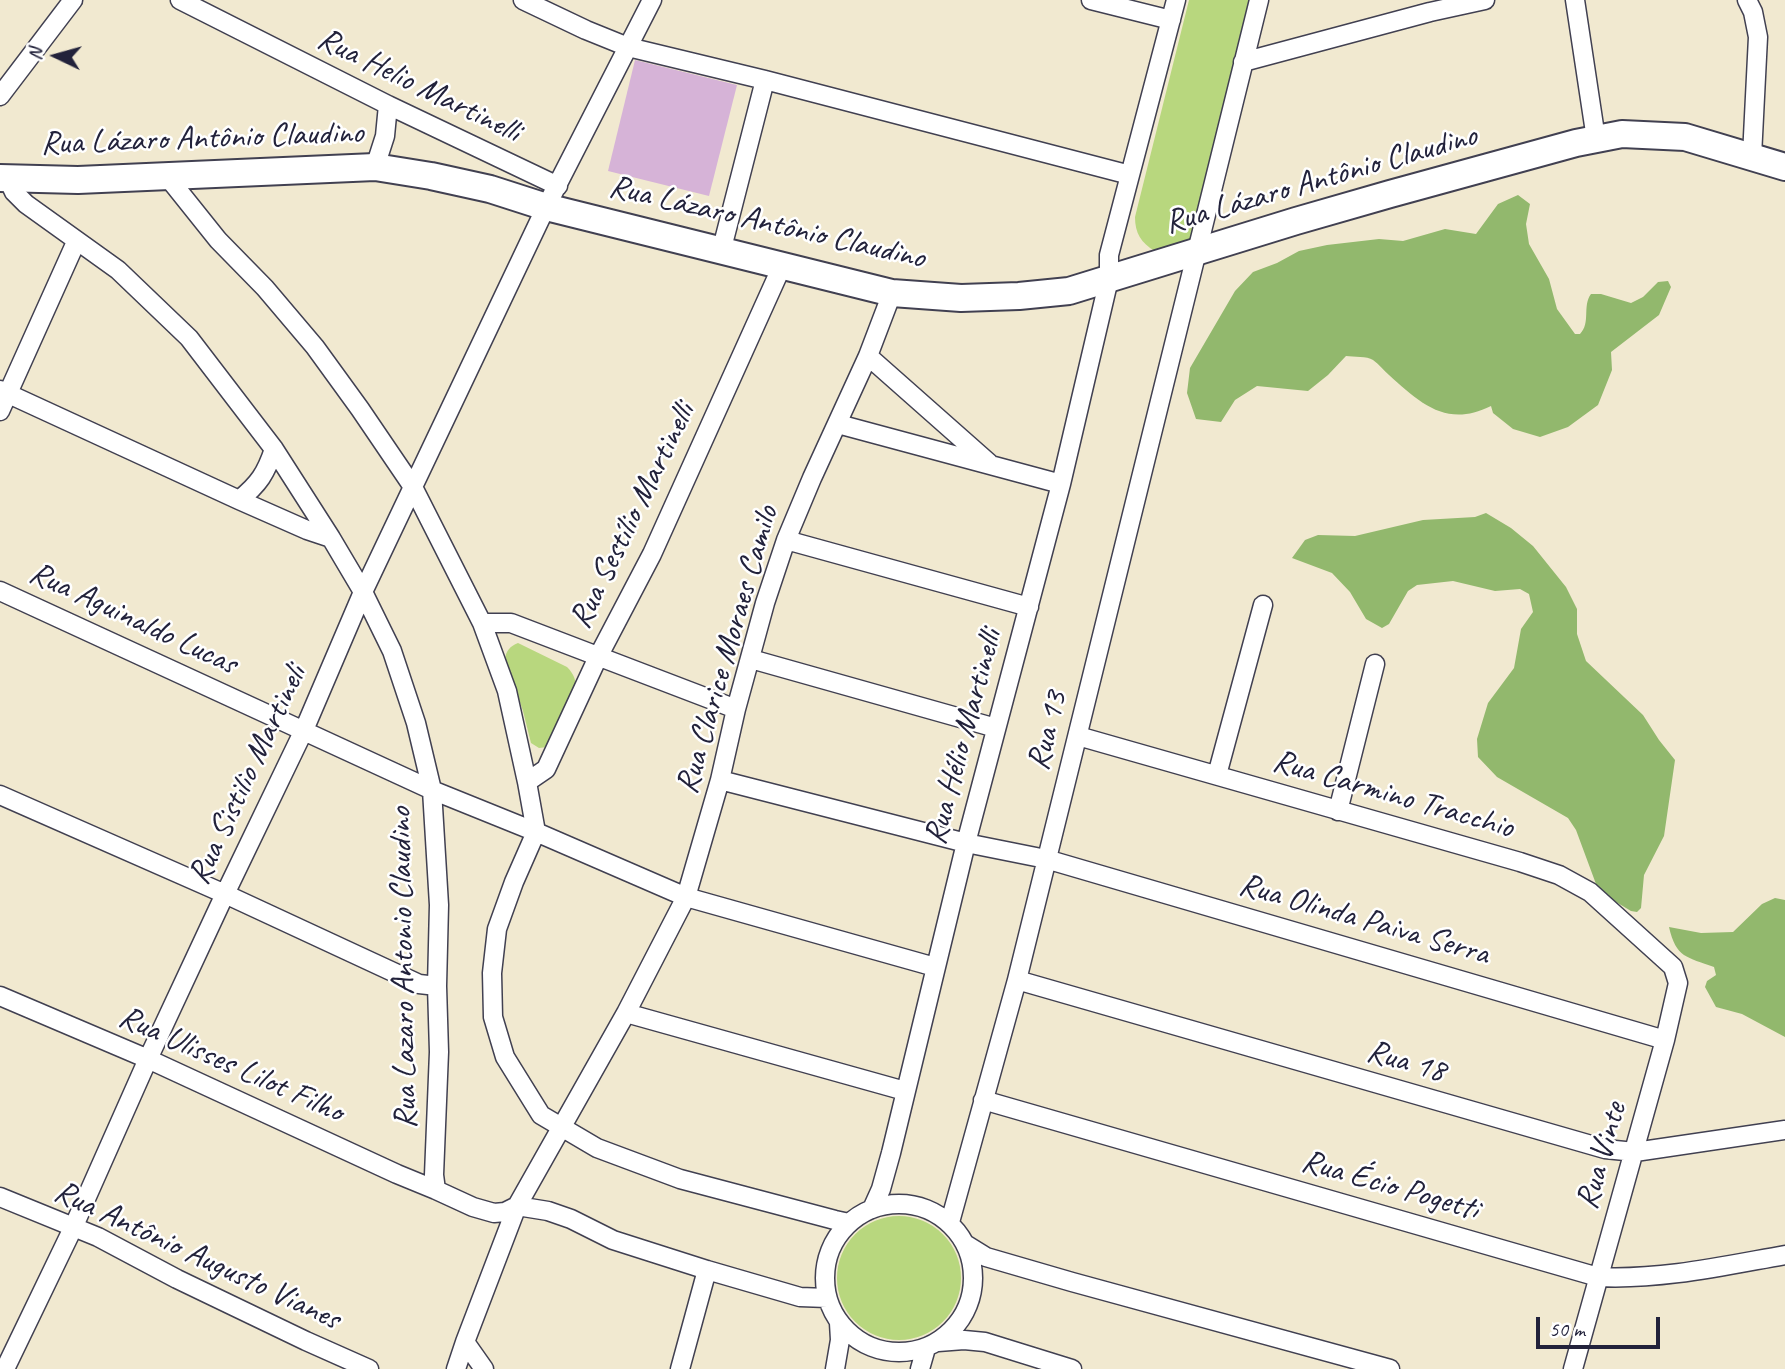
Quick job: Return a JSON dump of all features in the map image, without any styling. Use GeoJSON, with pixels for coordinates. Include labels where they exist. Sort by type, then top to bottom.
{"type":"FeatureCollection","features":[{"type":"Feature","properties":{"kind":"main road","name":"Rua Lázaro Antônio Claudino"},"geometry":{"type":"LineString","coordinates":[[4,178],[78,180],[374,167],[490,189],[552,197],[721,252],[892,293],[961,298],[1069,292],[1196,251],[1390,194],[1622,134],[1685,137],[1785,167]]}},
{"type":"Feature","properties":{"kind":"street"},"geometry":{"type":"LineString","coordinates":[[0,96],[73,0]]}},
{"type":"Feature","properties":{"kind":"street","name":"Rua Helio Martinelli"},"geometry":{"type":"LineString","coordinates":[[180,0],[388,104],[552,197]]}},
{"type":"Feature","properties":{"kind":"street"},"geometry":{"type":"LineString","coordinates":[[523,0],[628,47],[1130,175]]}},
{"type":"Feature","properties":{"kind":"street","name":"Rua Sistilio Martineli"},"geometry":{"type":"LineString","coordinates":[[5,1369],[304,730],[363,592],[552,197],[652,0]]}},
{"type":"Feature","properties":{"kind":"street"},"geometry":{"type":"LineString","coordinates":[[1091,0],[1171,19]]}},
{"type":"Feature","properties":{"kind":"street"},"geometry":{"type":"LineString","coordinates":[[1109,279],[1109,255],[1176,0]]}},
{"type":"Feature","properties":{"kind":"street","name":"Rua 13"},"geometry":{"type":"LineString","coordinates":[[950,1222],[1017,980],[1259,0]]}},
{"type":"Feature","properties":{"kind":"street"},"geometry":{"type":"LineString","coordinates":[[1243,62],[1430,6],[1485,0]]}},
{"type":"Feature","properties":{"kind":"street"},"geometry":{"type":"LineString","coordinates":[[1575,0],[1596,139]]}},
{"type":"Feature","properties":{"kind":"street"},"geometry":{"type":"LineString","coordinates":[[1748,0],[1754,12],[1758,37],[1752,156]]}},
{"type":"Feature","properties":{"kind":"street"},"geometry":{"type":"LineString","coordinates":[[721,252],[765,80]]}},
{"type":"Feature","properties":{"kind":"street"},"geometry":{"type":"LineString","coordinates":[[374,167],[385,136],[388,104]]}},
{"type":"Feature","properties":{"kind":"street"},"geometry":{"type":"LineString","coordinates":[[166,175],[218,240],[265,288],[314,347],[413,487],[482,623],[507,691],[536,832],[513,882],[497,929],[492,973],[493,1017],[505,1057],[541,1115],[597,1148],[680,1180],[849,1223]]}},
{"type":"Feature","properties":{"kind":"street","name":"Rua Lazaro Antonio Claudino"},"geometry":{"type":"LineString","coordinates":[[4,178],[26,204],[118,270],[189,338],[274,449],[363,592],[392,651],[416,723],[432,790],[439,905],[436,1190]]}},
{"type":"Feature","properties":{"kind":"street"},"geometry":{"type":"LineString","coordinates":[[0,411],[4,392],[76,242]]}},
{"type":"Feature","properties":{"kind":"street","name":"Rua Sestílio Martinelli"},"geometry":{"type":"LineString","coordinates":[[527,782],[546,769],[598,657],[652,554],[782,267]]}},
{"type":"Feature","properties":{"kind":"street","name":"Rua Hélio Martinelli"},"geometry":{"type":"LineString","coordinates":[[872,1209],[884,1177],[966,843],[1060,484],[1109,279]]}},
{"type":"Feature","properties":{"kind":"street","name":"Rua Clarice Moraes Camilo"},"geometry":{"type":"LineString","coordinates":[[456,1369],[517,1206],[626,1013],[686,897],[720,780],[765,603],[786,540],[868,356],[892,293]]}},
{"type":"Feature","properties":{"kind":"street"},"geometry":{"type":"LineString","coordinates":[[868,356],[993,467]]}},
{"type":"Feature","properties":{"kind":"street"},"geometry":{"type":"LineString","coordinates":[[4,392],[239,500],[331,538]]}},
{"type":"Feature","properties":{"kind":"street"},"geometry":{"type":"LineString","coordinates":[[838,424],[1060,484]]}},
{"type":"Feature","properties":{"kind":"street"},"geometry":{"type":"LineString","coordinates":[[239,500],[261,480],[274,449]]}},
{"type":"Feature","properties":{"kind":"street"},"geometry":{"type":"LineString","coordinates":[[786,540],[1029,607]]}},
{"type":"Feature","properties":{"kind":"street","name":"Rua Aguinaldo Lucas"},"geometry":{"type":"LineString","coordinates":[[0,591],[432,790]]}},
{"type":"Feature","properties":{"kind":"street"},"geometry":{"type":"LineString","coordinates":[[1217,775],[1263,605]]}},
{"type":"Feature","properties":{"kind":"street"},"geometry":{"type":"LineString","coordinates":[[482,623],[511,623],[736,709]]}},
{"type":"Feature","properties":{"kind":"street"},"geometry":{"type":"LineString","coordinates":[[751,659],[996,728]]}},
{"type":"Feature","properties":{"kind":"street"},"geometry":{"type":"LineString","coordinates":[[1338,811],[1375,664]]}},
{"type":"Feature","properties":{"kind":"street","name":"Rua Carmino Tracchio"},"geometry":{"type":"LineString","coordinates":[[1078,736],[1520,862],[1559,876],[1590,892],[1667,960]]}},
{"type":"Feature","properties":{"kind":"street","name":"Rua Olinda Paiva Serra"},"geometry":{"type":"LineString","coordinates":[[720,780],[966,843],[1046,859],[1665,1040]]}},
{"type":"Feature","properties":{"kind":"street"},"geometry":{"type":"LineString","coordinates":[[432,790],[686,897],[935,967]]}},
{"type":"Feature","properties":{"kind":"street"},"geometry":{"type":"LineString","coordinates":[[0,795],[225,894],[419,984],[437,986]]}},
{"type":"Feature","properties":{"kind":"street","name":"Rua Vinte"},"geometry":{"type":"LineString","coordinates":[[1573,1369],[1665,1040],[1678,983],[1673,967],[1667,960]]}},
{"type":"Feature","properties":{"kind":"street","name":"Rua 18"},"geometry":{"type":"LineString","coordinates":[[1017,980],[1605,1149],[1634,1152],[1785,1130]]}},
{"type":"Feature","properties":{"kind":"street","name":"Rua Ulisses Lilot Filho"},"geometry":{"type":"LineString","coordinates":[[0,996],[148,1059],[436,1190]]}},
{"type":"Feature","properties":{"kind":"street"},"geometry":{"type":"LineString","coordinates":[[626,1013],[905,1091]]}},
{"type":"Feature","properties":{"kind":"street","name":"Rua Écio Pogetti"},"geometry":{"type":"LineString","coordinates":[[984,1100],[1598,1278],[1677,1274],[1785,1255]]}},
{"type":"Feature","properties":{"kind":"street"},"geometry":{"type":"LineString","coordinates":[[436,1190],[473,1207],[494,1213],[505,1212],[517,1206],[548,1211],[571,1219],[612,1240],[707,1270],[800,1297],[827,1298]]}},
{"type":"Feature","properties":{"kind":"street","name":"Rua Antônio Augusto Vianes"},"geometry":{"type":"LineString","coordinates":[[0,1197],[98,1237],[177,1279],[369,1369]]}},
{"type":"Feature","properties":{"kind":"street"},"geometry":{"type":"LineString","coordinates":[[920,1369],[932,1345],[949,1334],[958,1323],[971,1298],[973,1271],[965,1244],[950,1222],[924,1208],[885,1205],[872,1209],[849,1223],[833,1244],[828,1256],[824,1284],[827,1298],[839,1323],[848,1333],[859,1342],[885,1352],[899,1353],[932,1345],[964,1340],[985,1342],[1072,1369]]}},
{"type":"Feature","properties":{"kind":"street"},"geometry":{"type":"LineString","coordinates":[[965,1244],[986,1257],[999,1261],[1390,1369]]}},
{"type":"Feature","properties":{"kind":"street"},"geometry":{"type":"LineString","coordinates":[[680,1369],[707,1270]]}},
{"type":"Feature","properties":{"kind":"street"},"geometry":{"type":"LineString","coordinates":[[835,1369],[839,1348],[839,1323]]}},
{"type":"Feature","properties":{"kind":"street"},"geometry":{"type":"LineString","coordinates":[[465,1342],[484,1369]]}},
{"type":"Feature","properties":{"kind":"green space"},"geometry":{"type":"Polygon","coordinates":[[[1189,0],[1253,0],[1193,238],[1187,244],[1155,251],[1140,237],[1135,217],[1189,0]]]}},
{"type":"Feature","properties":{"kind":"green space"},"geometry":{"type":"Polygon","coordinates":[[[1518,195],[1530,204],[1526,224],[1529,244],[1549,279],[1557,309],[1575,334],[1580,334],[1583,330],[1591,294],[1601,294],[1631,303],[1643,297],[1658,282],[1668,281],[1671,287],[1659,315],[1611,352],[1612,370],[1598,405],[1568,427],[1540,437],[1513,429],[1493,413],[1491,406],[1461,415],[1448,414],[1412,395],[1373,360],[1346,356],[1308,391],[1257,386],[1235,400],[1221,422],[1196,419],[1187,393],[1190,368],[1235,291],[1253,272],[1299,251],[1327,245],[1379,239],[1403,241],[1445,229],[1476,234],[1498,204],[1518,195]]]}},
{"type":"Feature","properties":{"kind":"green space"},"geometry":{"type":"Polygon","coordinates":[[[1486,513],[1533,546],[1566,587],[1577,609],[1577,634],[1586,661],[1643,715],[1675,760],[1664,836],[1644,875],[1641,908],[1637,912],[1611,899],[1596,884],[1576,830],[1568,818],[1497,777],[1478,757],[1477,739],[1488,703],[1514,668],[1521,629],[1533,612],[1529,594],[1520,589],[1495,591],[1453,581],[1417,585],[1408,591],[1389,624],[1382,628],[1366,619],[1350,592],[1332,573],[1292,558],[1305,540],[1318,535],[1355,536],[1423,520],[1475,517],[1486,513]]]}},
{"type":"Feature","properties":{"kind":"green space"},"geometry":{"type":"Polygon","coordinates":[[[518,643],[567,667],[575,680],[576,689],[547,747],[539,748],[531,743],[505,659],[509,649],[518,643]]]}},
{"type":"Feature","properties":{"kind":"green space"},"geometry":{"type":"Polygon","coordinates":[[[1775,898],[1785,900],[1785,1037],[1742,1014],[1716,1007],[1705,987],[1707,981],[1716,975],[1714,967],[1679,951],[1669,927],[1701,933],[1733,932],[1762,904],[1775,898]]]}},
{"type":"Feature","properties":{"kind":"green space"},"geometry":{"type":"Polygon","coordinates":[[[899,1216],[923,1221],[943,1234],[956,1254],[961,1278],[956,1302],[943,1322],[923,1335],[899,1340],[875,1335],[855,1322],[842,1302],[837,1278],[842,1254],[855,1234],[875,1221],[899,1216]]]}},
{"type":"Feature","properties":{"kind":"building"},"geometry":{"type":"Polygon","coordinates":[[[635,60],[737,85],[709,196],[608,171],[635,60]]]}}]}
